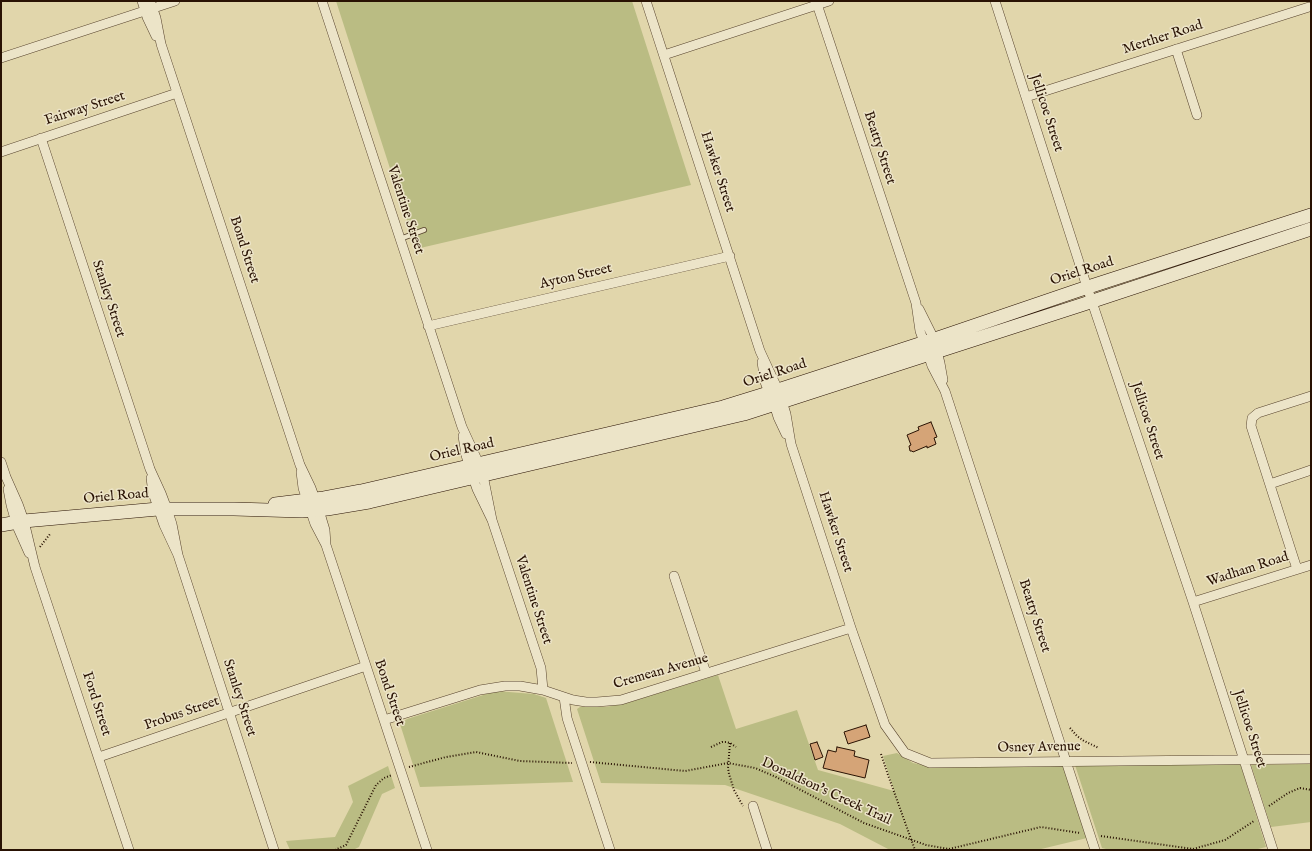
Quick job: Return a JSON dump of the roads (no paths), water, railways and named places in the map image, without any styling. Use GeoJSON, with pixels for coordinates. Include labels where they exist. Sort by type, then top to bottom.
{"type":"FeatureCollection","features":[{"type":"Feature","properties":{"kind":"main road","name":"Oriel Road"},"geometry":{"type":"LineString","coordinates":[[930,347],[1087,287],[1311,215]]}},
{"type":"Feature","properties":{"kind":"main road","name":"Oriel Road"},"geometry":{"type":"LineString","coordinates":[[1,525],[163,509],[234,509],[313,505],[361,491],[476,471],[722,407],[776,397],[930,347],[1092,302],[1311,229]]}},
{"type":"Feature","properties":{"kind":"street","name":"Bond Street"},"geometry":{"type":"LineString","coordinates":[[142,1],[149,7],[156,18],[161,44],[300,464],[303,488],[313,505],[318,531],[326,545],[384,720],[405,769],[427,850]]}},
{"type":"Feature","properties":{"kind":"street"},"geometry":{"type":"LineString","coordinates":[[1,58],[149,7],[175,1]]}},
{"type":"Feature","properties":{"kind":"street","name":"Valentine Street"},"geometry":{"type":"LineString","coordinates":[[322,1],[462,426],[466,455],[476,471],[541,668],[542,690]]}},
{"type":"Feature","properties":{"kind":"street","name":"Hawker Street"},"geometry":{"type":"LineString","coordinates":[[646,1],[760,351],[766,382],[776,397],[778,417],[792,444],[851,628]]}},
{"type":"Feature","properties":{"kind":"street"},"geometry":{"type":"LineString","coordinates":[[664,55],[816,3],[829,1]]}},
{"type":"Feature","properties":{"kind":"street","name":"Jellicoe Street"},"geometry":{"type":"LineString","coordinates":[[995,1],[1087,287],[1193,602],[1273,850]]}},
{"type":"Feature","properties":{"kind":"street","name":"Beatty Street"},"geometry":{"type":"LineString","coordinates":[[816,3],[916,303],[920,331],[930,347],[945,391],[1095,850]]}},
{"type":"Feature","properties":{"kind":"street","name":"Merther Road"},"geometry":{"type":"LineString","coordinates":[[1026,97],[1309,7]]}},
{"type":"Feature","properties":{"kind":"street"},"geometry":{"type":"LineString","coordinates":[[1176,49],[1197,115]]}},
{"type":"Feature","properties":{"kind":"street","name":"Fairway Street"},"geometry":{"type":"LineString","coordinates":[[1,152],[177,93]]}},
{"type":"Feature","properties":{"kind":"street","name":"Stanley Street"},"geometry":{"type":"LineString","coordinates":[[41,138],[150,469],[161,493],[163,509],[172,524],[178,554],[274,850]]}},
{"type":"Feature","properties":{"kind":"street","name":"Ayton Street"},"geometry":{"type":"LineString","coordinates":[[428,326],[730,256]]}},
{"type":"Feature","properties":{"kind":"street"},"geometry":{"type":"LineString","coordinates":[[1297,569],[1251,426],[1252,418],[1258,413],[1311,396]]}},
{"type":"Feature","properties":{"kind":"street","name":"Ford Street"},"geometry":{"type":"LineString","coordinates":[[1,462],[18,504],[20,522],[129,850]]}},
{"type":"Feature","properties":{"kind":"street"},"geometry":{"type":"LineString","coordinates":[[1270,484],[1311,470]]}},
{"type":"Feature","properties":{"kind":"street","name":"Wadham Road"},"geometry":{"type":"LineString","coordinates":[[1193,602],[1311,565]]}},
{"type":"Feature","properties":{"kind":"street"},"geometry":{"type":"LineString","coordinates":[[674,576],[706,673]]}},
{"type":"Feature","properties":{"kind":"street","name":"Osney Avenue"},"geometry":{"type":"LineString","coordinates":[[851,628],[885,725],[905,753],[930,763],[1311,759]]}},
{"type":"Feature","properties":{"kind":"street","name":"Cremean Avenue"},"geometry":{"type":"LineString","coordinates":[[384,720],[480,690],[496,687],[520,686],[542,690],[573,700],[586,702],[616,700],[632,697],[851,628]]}},
{"type":"Feature","properties":{"kind":"street","name":"Probus Street"},"geometry":{"type":"LineString","coordinates":[[99,757],[366,666]]}},
{"type":"Feature","properties":{"kind":"street"},"geometry":{"type":"LineString","coordinates":[[564,697],[567,718],[610,850]]}},
{"type":"Feature","properties":{"kind":"street"},"geometry":{"type":"LineString","coordinates":[[753,806],[767,850]]}},
{"type":"Feature","properties":{"kind":"lane"},"geometry":{"type":"LineString","coordinates":[[400,239],[424,230]]}}]}
